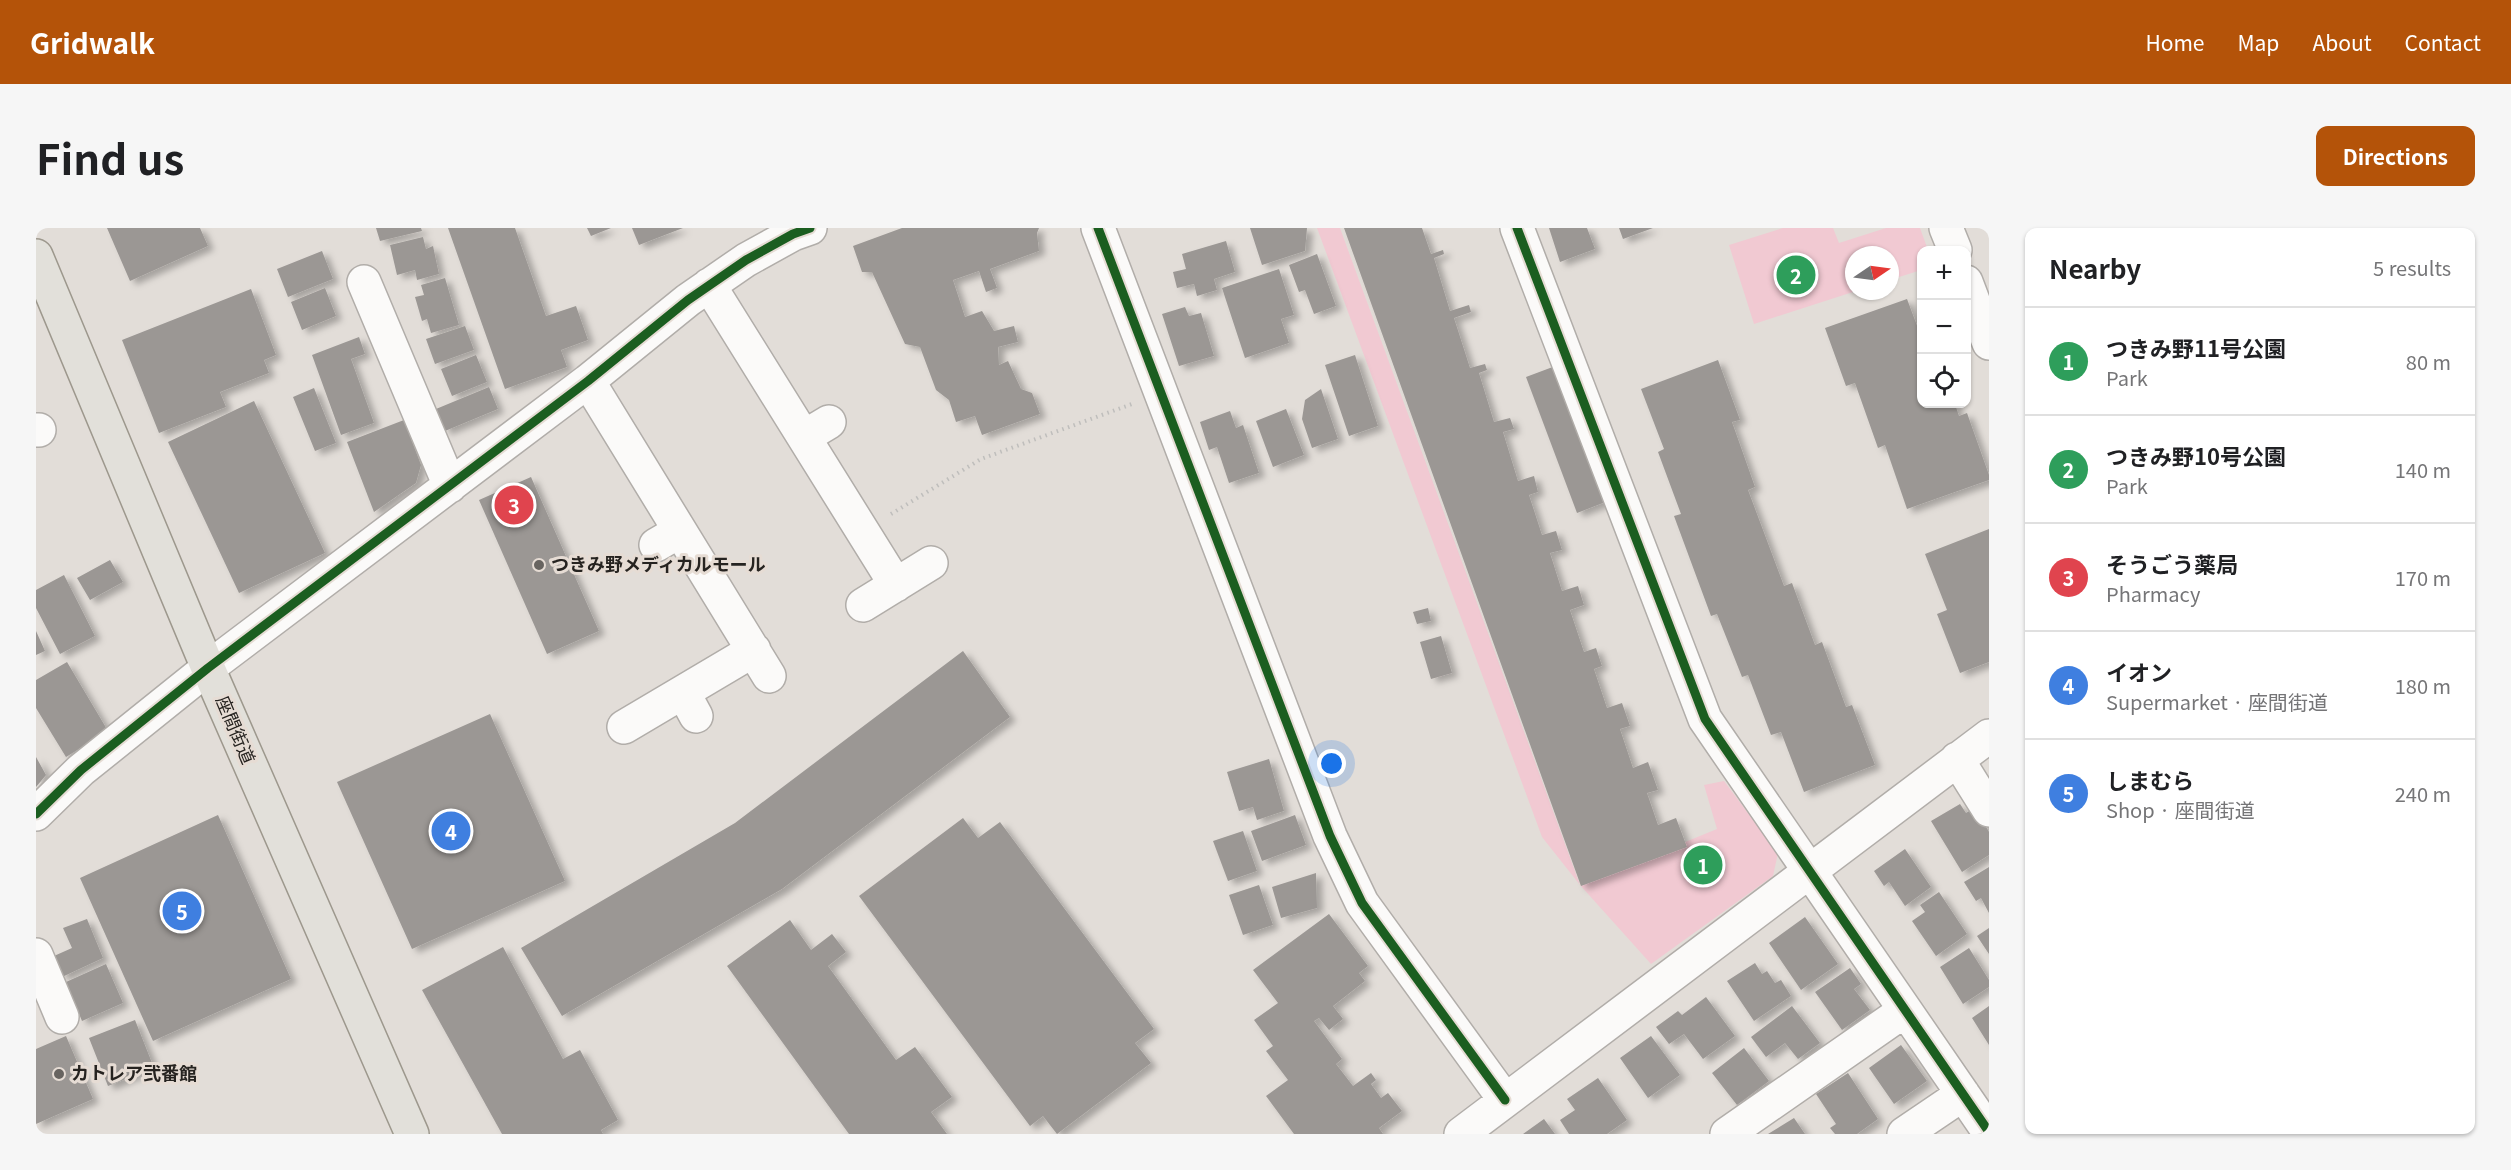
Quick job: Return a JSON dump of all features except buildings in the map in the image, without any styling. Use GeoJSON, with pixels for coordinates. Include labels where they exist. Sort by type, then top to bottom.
{"type":"FeatureCollection","features":[{"type":"Feature","properties":{"kind":"main road","name":"座間街道"},"geometry":{"type":"LineString","coordinates":[[36,256],[44,296],[412,1134]]}},
{"type":"Feature","properties":{"kind":"street"},"geometry":{"type":"LineString","coordinates":[[36,814],[81,770],[208,668],[588,381],[709,285],[746,260],[793,234],[810,228]]}},
{"type":"Feature","properties":{"kind":"street"},"geometry":{"type":"LineString","coordinates":[[1098,228],[1330,836],[1362,903],[1505,1100]]}},
{"type":"Feature","properties":{"kind":"street"},"geometry":{"type":"LineString","coordinates":[[1517,228],[1705,719],[1989,1132]]}},
{"type":"Feature","properties":{"kind":"street"},"geometry":{"type":"LineString","coordinates":[[1946,228],[1953,246]]}},
{"type":"Feature","properties":{"kind":"street"},"geometry":{"type":"LineString","coordinates":[[364,282],[450,486]]}},
{"type":"Feature","properties":{"kind":"street"},"geometry":{"type":"LineString","coordinates":[[709,285],[817,430],[862,531],[896,585]]}},
{"type":"Feature","properties":{"kind":"street"},"geometry":{"type":"LineString","coordinates":[[1971,295],[1989,343]]}},
{"type":"Feature","properties":{"kind":"street"},"geometry":{"type":"LineString","coordinates":[[588,381],[668,538],[761,663],[690,704],[624,727]]}},
{"type":"Feature","properties":{"kind":"street"},"geometry":{"type":"LineString","coordinates":[[863,605],[931,563]]}},
{"type":"Feature","properties":{"kind":"street"},"geometry":{"type":"LineString","coordinates":[[1461,1134],[1989,736]]}},
{"type":"Feature","properties":{"kind":"street"},"geometry":{"type":"LineString","coordinates":[[1957,759],[1989,810]]}},
{"type":"Feature","properties":{"kind":"street"},"geometry":{"type":"LineString","coordinates":[[36,955],[62,1017]]}},
{"type":"Feature","properties":{"kind":"street"},"geometry":{"type":"LineString","coordinates":[[1727,1134],[1904,1011]]}},
{"type":"Feature","properties":{"kind":"street"},"geometry":{"type":"LineString","coordinates":[[1904,1134],[1963,1094]]}},
{"type":"Feature","properties":{"kind":"path"},"geometry":{"type":"LineString","coordinates":[[862,531],[981,459],[1160,394]]}},
{"type":"Feature","properties":{"kind":"shaded area"},"geometry":{"type":"Polygon","coordinates":[[[1317,228],[1340,228],[1580,885],[1542,837],[1317,228]]]}},
{"type":"Feature","properties":{"kind":"shaded area"},"geometry":{"type":"Polygon","coordinates":[[[1783,228],[1833,228],[1839,243],[1886,228],[1920,228],[1927,246],[1917,246],[1917,271],[1899,277],[1899,246],[1845,246],[1845,295],[1754,324],[1729,245],[1783,228]]]}},
{"type":"Feature","properties":{"kind":"shaded area"},"geometry":{"type":"Polygon","coordinates":[[[1724,781],[1778,853],[1773,876],[1651,964],[1580,885],[1717,829],[1704,785],[1724,781]]]}},
{"type":"Feature","properties":{"kind":"cycle path"},"geometry":{"type":"LineString","coordinates":[[36,814],[81,770],[208,668],[588,381],[688,300],[746,260],[793,234],[810,228]]}},
{"type":"Feature","properties":{"kind":"cycle path"},"geometry":{"type":"LineString","coordinates":[[1098,228],[1330,836],[1362,903],[1505,1100]]}},
{"type":"Feature","properties":{"kind":"cycle path"},"geometry":{"type":"LineString","coordinates":[[1517,228],[1705,719],[1989,1132]]}},
{"type":"Feature","properties":{"kind":"place","name":"つきみ野10号公園"},"geometry":{"type":"Point","coordinates":[1796,275]}},
{"type":"Feature","properties":{"kind":"place","name":"そうごう薬局"},"geometry":{"type":"Point","coordinates":[514,505]}},
{"type":"Feature","properties":{"kind":"place","name":"つきみ野メディカルモール"},"geometry":{"type":"Point","coordinates":[539,565]}},
{"type":"Feature","properties":{"kind":"place","name":"イオン"},"geometry":{"type":"Point","coordinates":[451,831]}},
{"type":"Feature","properties":{"kind":"place","name":"つきみ野11号公園"},"geometry":{"type":"Point","coordinates":[1703,865]}},
{"type":"Feature","properties":{"kind":"place","name":"しまむら"},"geometry":{"type":"Point","coordinates":[182,911]}},
{"type":"Feature","properties":{"kind":"place","name":"カトレア弐番館"},"geometry":{"type":"Point","coordinates":[59,1074]}}]}
